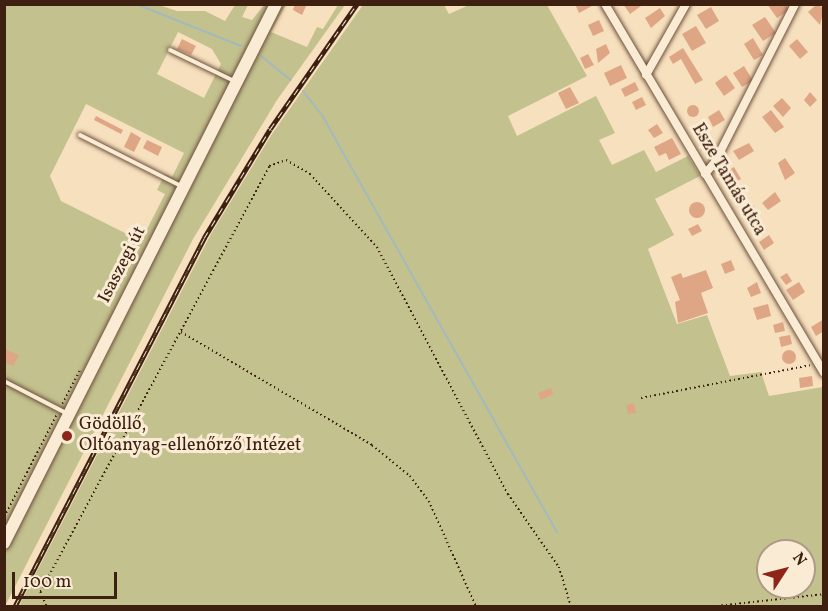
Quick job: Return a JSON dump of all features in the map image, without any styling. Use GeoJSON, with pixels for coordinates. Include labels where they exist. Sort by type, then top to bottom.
{"type":"FeatureCollection","features":[{"type":"Feature","properties":{"kind":"main road","name":"Isaszegi út"},"geometry":{"type":"LineString","coordinates":[[4,543],[276,4]]}},
{"type":"Feature","properties":{"kind":"street","name":"Esze Tamás utca"},"geometry":{"type":"LineString","coordinates":[[604,4],[824,373]]}},
{"type":"Feature","properties":{"kind":"street"},"geometry":{"type":"LineString","coordinates":[[646,75],[686,4]]}},
{"type":"Feature","properties":{"kind":"street"},"geometry":{"type":"LineString","coordinates":[[705,174],[715,162],[795,4]]}},
{"type":"Feature","properties":{"kind":"lane"},"geometry":{"type":"LineString","coordinates":[[170,50],[236,82]]}},
{"type":"Feature","properties":{"kind":"lane"},"geometry":{"type":"LineString","coordinates":[[80,135],[183,187]]}},
{"type":"Feature","properties":{"kind":"lane"},"geometry":{"type":"LineString","coordinates":[[4,381],[69,414]]}},
{"type":"Feature","properties":{"kind":"path"},"geometry":{"type":"LineString","coordinates":[[46,606],[40,592],[180,331],[269,166],[286,160],[310,174],[377,247],[508,494],[559,567],[571,606]]}},
{"type":"Feature","properties":{"kind":"path"},"geometry":{"type":"LineString","coordinates":[[180,331],[372,445],[410,476],[429,501],[476,606]]}},
{"type":"Feature","properties":{"kind":"path"},"geometry":{"type":"LineString","coordinates":[[641,398],[817,363]]}},
{"type":"Feature","properties":{"kind":"path"},"geometry":{"type":"LineString","coordinates":[[717,606],[824,594]]}},
{"type":"Feature","properties":{"kind":"shaded area"},"geometry":{"type":"Polygon","coordinates":[[[4,5],[159,5],[177,11],[205,11],[225,21],[235,5],[248,5],[242,17],[252,20],[264,5],[286,5],[271,32],[307,47],[317,27],[323,29],[338,5],[345,5],[277,100],[193,239],[5,606],[4,5]],[[178,32],[157,74],[204,98],[221,64],[212,49],[178,32]],[[86,104],[50,176],[61,201],[141,241],[165,194],[157,190],[165,174],[172,177],[184,153],[86,104]]]}},
{"type":"Feature","properties":{"kind":"shaded area"},"geometry":{"type":"Polygon","coordinates":[[[363,5],[444,5],[449,14],[469,5],[547,5],[587,76],[508,116],[517,136],[596,96],[615,133],[599,140],[612,165],[644,150],[656,172],[688,156],[700,176],[655,199],[674,235],[648,249],[677,324],[707,315],[730,376],[761,372],[769,396],[823,387],[823,606],[19,606],[211,234],[272,134],[363,5]]]}},
{"type":"Feature","properties":{"kind":"building"},"geometry":{"type":"Polygon","coordinates":[[[295,4],[307,4],[302,15],[293,10],[295,4]]]}},
{"type":"Feature","properties":{"kind":"building"},"geometry":{"type":"Polygon","coordinates":[[[575,4],[591,4],[592,6],[579,13],[575,4]]]}},
{"type":"Feature","properties":{"kind":"building"},"geometry":{"type":"Polygon","coordinates":[[[623,4],[640,4],[641,6],[630,14],[623,4]]]}},
{"type":"Feature","properties":{"kind":"building"},"geometry":{"type":"Polygon","coordinates":[[[767,4],[785,4],[789,10],[777,18],[767,4]]]}},
{"type":"Feature","properties":{"kind":"building"},"geometry":{"type":"Polygon","coordinates":[[[817,4],[824,9],[820,25],[808,12],[817,4]]]}},
{"type":"Feature","properties":{"kind":"building"},"geometry":{"type":"Polygon","coordinates":[[[711,7],[719,21],[706,29],[697,15],[711,7]]]}},
{"type":"Feature","properties":{"kind":"building"},"geometry":{"type":"Polygon","coordinates":[[[660,8],[665,16],[651,28],[645,18],[660,8]]]}},
{"type":"Feature","properties":{"kind":"building"},"geometry":{"type":"Polygon","coordinates":[[[765,17],[776,33],[763,41],[752,25],[765,17]]]}},
{"type":"Feature","properties":{"kind":"building"},"geometry":{"type":"Polygon","coordinates":[[[599,20],[604,31],[593,36],[588,25],[599,20]]]}},
{"type":"Feature","properties":{"kind":"building"},"geometry":{"type":"Polygon","coordinates":[[[696,26],[706,43],[692,51],[682,34],[696,26]]]}},
{"type":"Feature","properties":{"kind":"building"},"geometry":{"type":"Polygon","coordinates":[[[753,38],[763,55],[754,60],[744,44],[753,38]]]}},
{"type":"Feature","properties":{"kind":"building"},"geometry":{"type":"Polygon","coordinates":[[[182,39],[196,46],[191,55],[177,49],[182,39]]]}},
{"type":"Feature","properties":{"kind":"building"},"geometry":{"type":"Polygon","coordinates":[[[797,39],[808,52],[800,59],[789,46],[797,39]]]}},
{"type":"Feature","properties":{"kind":"building"},"geometry":{"type":"Polygon","coordinates":[[[606,44],[610,53],[598,63],[596,49],[606,44]]]}},
{"type":"Feature","properties":{"kind":"building"},"geometry":{"type":"Polygon","coordinates":[[[683,48],[703,80],[695,84],[681,59],[673,64],[669,57],[683,48]]]}},
{"type":"Feature","properties":{"kind":"building"},"geometry":{"type":"Polygon","coordinates":[[[588,54],[594,65],[585,69],[580,58],[588,54]]]}},
{"type":"Feature","properties":{"kind":"building"},"geometry":{"type":"Polygon","coordinates":[[[621,65],[627,78],[610,86],[604,73],[621,65]]]}},
{"type":"Feature","properties":{"kind":"building"},"geometry":{"type":"Polygon","coordinates":[[[744,66],[753,81],[742,87],[733,73],[744,66]]]}},
{"type":"Feature","properties":{"kind":"building"},"geometry":{"type":"Polygon","coordinates":[[[726,75],[735,88],[724,96],[715,83],[726,75]]]}},
{"type":"Feature","properties":{"kind":"building"},"geometry":{"type":"Polygon","coordinates":[[[635,82],[639,90],[625,97],[621,89],[635,82]]]}},
{"type":"Feature","properties":{"kind":"building"},"geometry":{"type":"Polygon","coordinates":[[[570,87],[579,103],[566,109],[558,93],[570,87]]]}},
{"type":"Feature","properties":{"kind":"building"},"geometry":{"type":"Polygon","coordinates":[[[810,92],[817,100],[810,107],[804,100],[810,92]]]}},
{"type":"Feature","properties":{"kind":"building"},"geometry":{"type":"Polygon","coordinates":[[[642,97],[646,105],[636,110],[632,102],[642,97]]]}},
{"type":"Feature","properties":{"kind":"building"},"geometry":{"type":"Polygon","coordinates":[[[782,98],[791,108],[783,117],[773,106],[782,98]]]}},
{"type":"Feature","properties":{"kind":"building"},"geometry":{"type":"Polygon","coordinates":[[[695,105],[699,111],[695,117],[691,117],[687,109],[695,105]]]}},
{"type":"Feature","properties":{"kind":"building"},"geometry":{"type":"Polygon","coordinates":[[[719,110],[725,120],[713,127],[708,117],[719,110]]]}},
{"type":"Feature","properties":{"kind":"building"},"geometry":{"type":"Polygon","coordinates":[[[771,110],[784,127],[775,133],[762,117],[771,110]]]}},
{"type":"Feature","properties":{"kind":"building"},"geometry":{"type":"Polygon","coordinates":[[[96,116],[123,130],[121,134],[94,120],[96,116]]]}},
{"type":"Feature","properties":{"kind":"building"},"geometry":{"type":"Polygon","coordinates":[[[657,124],[663,133],[654,138],[648,130],[657,124]]]}},
{"type":"Feature","properties":{"kind":"building"},"geometry":{"type":"Polygon","coordinates":[[[131,132],[141,138],[134,152],[124,147],[131,132]]]}},
{"type":"Feature","properties":{"kind":"building"},"geometry":{"type":"Polygon","coordinates":[[[672,138],[681,154],[669,160],[666,153],[659,156],[654,147],[672,138]]]}},
{"type":"Feature","properties":{"kind":"building"},"geometry":{"type":"Polygon","coordinates":[[[147,140],[162,147],[158,156],[143,148],[147,140]]]}},
{"type":"Feature","properties":{"kind":"building"},"geometry":{"type":"Polygon","coordinates":[[[749,143],[754,151],[739,160],[733,151],[749,143]]]}},
{"type":"Feature","properties":{"kind":"building"},"geometry":{"type":"Polygon","coordinates":[[[785,158],[795,173],[785,180],[778,163],[785,158]]]}},
{"type":"Feature","properties":{"kind":"building"},"geometry":{"type":"Polygon","coordinates":[[[734,167],[741,179],[732,184],[725,173],[734,167]]]}},
{"type":"Feature","properties":{"kind":"building"},"geometry":{"type":"Polygon","coordinates":[[[775,192],[781,201],[768,210],[762,203],[775,192]]]}},
{"type":"Feature","properties":{"kind":"building"},"geometry":{"type":"Polygon","coordinates":[[[697,202],[703,204],[705,210],[703,216],[697,218],[691,216],[689,210],[691,204],[697,202]]]}},
{"type":"Feature","properties":{"kind":"building"},"geometry":{"type":"Polygon","coordinates":[[[751,202],[759,214],[746,222],[742,215],[751,202]]]}},
{"type":"Feature","properties":{"kind":"building"},"geometry":{"type":"Polygon","coordinates":[[[761,222],[767,230],[760,235],[754,227],[761,222]]]}},
{"type":"Feature","properties":{"kind":"building"},"geometry":{"type":"Polygon","coordinates":[[[698,224],[702,231],[692,236],[688,229],[698,224]]]}},
{"type":"Feature","properties":{"kind":"building"},"geometry":{"type":"Polygon","coordinates":[[[769,235],[774,243],[764,250],[759,242],[769,235]]]}},
{"type":"Feature","properties":{"kind":"building"},"geometry":{"type":"Polygon","coordinates":[[[731,260],[735,270],[725,274],[721,264],[731,260]]]}},
{"type":"Feature","properties":{"kind":"building"},"geometry":{"type":"Polygon","coordinates":[[[706,270],[713,288],[701,293],[708,313],[678,323],[675,302],[680,300],[671,277],[681,273],[683,278],[706,270]]]}},
{"type":"Feature","properties":{"kind":"building"},"geometry":{"type":"Polygon","coordinates":[[[787,273],[792,281],[786,285],[780,277],[787,273]]]}},
{"type":"Feature","properties":{"kind":"building"},"geometry":{"type":"Polygon","coordinates":[[[757,282],[761,293],[751,297],[747,288],[757,282]]]}},
{"type":"Feature","properties":{"kind":"building"},"geometry":{"type":"Polygon","coordinates":[[[799,282],[805,292],[793,300],[786,290],[799,282]]]}},
{"type":"Feature","properties":{"kind":"building"},"geometry":{"type":"Polygon","coordinates":[[[768,304],[771,316],[757,320],[753,308],[768,304]]]}},
{"type":"Feature","properties":{"kind":"building"},"geometry":{"type":"Polygon","coordinates":[[[824,319],[824,331],[816,336],[811,327],[824,319]]]}},
{"type":"Feature","properties":{"kind":"building"},"geometry":{"type":"Polygon","coordinates":[[[783,322],[785,331],[775,333],[773,325],[783,322]]]}},
{"type":"Feature","properties":{"kind":"building"},"geometry":{"type":"Polygon","coordinates":[[[790,335],[792,344],[781,347],[779,337],[790,335]]]}},
{"type":"Feature","properties":{"kind":"building"},"geometry":{"type":"Polygon","coordinates":[[[4,349],[19,355],[13,366],[4,362],[4,349]]]}},
{"type":"Feature","properties":{"kind":"building"},"geometry":{"type":"Polygon","coordinates":[[[789,350],[794,352],[796,357],[794,362],[789,364],[784,362],[782,357],[784,352],[789,350]]]}},
{"type":"Feature","properties":{"kind":"building"},"geometry":{"type":"Polygon","coordinates":[[[812,376],[813,386],[800,388],[799,378],[812,376]]]}},
{"type":"Feature","properties":{"kind":"building"},"geometry":{"type":"Polygon","coordinates":[[[551,388],[553,394],[541,400],[538,393],[551,388]]]}},
{"type":"Feature","properties":{"kind":"building"},"geometry":{"type":"Polygon","coordinates":[[[634,403],[636,413],[628,414],[626,405],[634,403]]]}},
{"type":"Feature","properties":{"kind":"waterway"},"geometry":{"type":"LineString","coordinates":[[136,4],[241,46]]}},
{"type":"Feature","properties":{"kind":"waterway"},"geometry":{"type":"LineString","coordinates":[[261,56],[291,80]]}},
{"type":"Feature","properties":{"kind":"waterway"},"geometry":{"type":"LineString","coordinates":[[303,91],[323,117],[557,533]]}},
{"type":"Feature","properties":{"kind":"railway"},"geometry":{"type":"LineString","coordinates":[[15,606],[204,238],[270,129],[357,4]]}},
{"type":"Feature","properties":{"kind":"place","name":"Gödöllő, Oltóanyag-ellenőrző Intézet"},"geometry":{"type":"Point","coordinates":[67,436]}}]}
